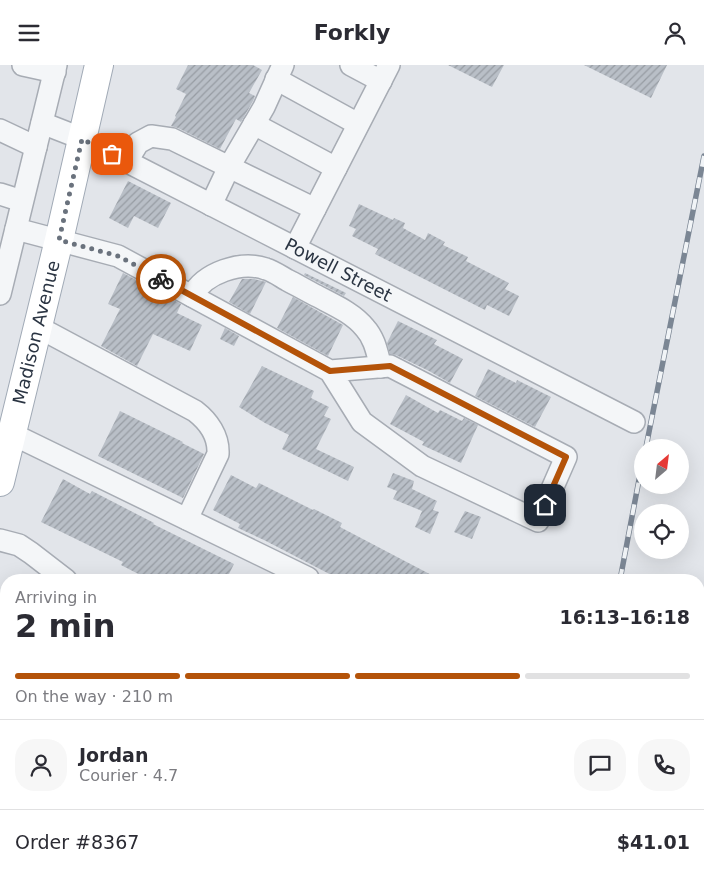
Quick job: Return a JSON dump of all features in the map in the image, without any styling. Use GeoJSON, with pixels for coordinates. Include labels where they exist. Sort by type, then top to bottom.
{"type":"FeatureCollection","features":[{"type":"Feature","properties":{"kind":"main road","name":"Madison Avenue"},"geometry":{"type":"LineString","coordinates":[[0,482],[59,240],[99,65]]}},
{"type":"Feature","properties":{"kind":"street"},"geometry":{"type":"LineString","coordinates":[[0,294],[3,269],[16,229],[56,68],[23,65]]}},
{"type":"Feature","properties":{"kind":"street"},"geometry":{"type":"LineString","coordinates":[[295,248],[385,73],[351,65]]}},
{"type":"Feature","properties":{"kind":"street"},"geometry":{"type":"LineString","coordinates":[[211,205],[229,167],[264,107],[280,72],[358,124]]}},
{"type":"Feature","properties":{"kind":"street","name":"Powell Street"},"geometry":{"type":"LineString","coordinates":[[42,123],[82,139],[127,161],[634,422]]}},
{"type":"Feature","properties":{"kind":"street"},"geometry":{"type":"LineString","coordinates":[[254,124],[336,168]]}},
{"type":"Feature","properties":{"kind":"street"},"geometry":{"type":"LineString","coordinates":[[0,130],[36,147]]}},
{"type":"Feature","properties":{"kind":"street"},"geometry":{"type":"LineString","coordinates":[[127,161],[138,143],[151,136],[172,139],[315,209]]}},
{"type":"Feature","properties":{"kind":"street"},"geometry":{"type":"LineString","coordinates":[[0,194],[22,201]]}},
{"type":"Feature","properties":{"kind":"street"},"geometry":{"type":"LineString","coordinates":[[16,229],[118,256],[330,371],[362,422],[422,466],[538,521],[566,457],[390,366],[330,371]]}},
{"type":"Feature","properties":{"kind":"street"},"geometry":{"type":"LineString","coordinates":[[192,296],[201,283],[220,272],[250,266],[267,269],[358,320],[367,329],[372,338],[381,367]]}},
{"type":"Feature","properties":{"kind":"street"},"geometry":{"type":"LineString","coordinates":[[38,327],[195,411],[210,426],[216,438],[218,454],[186,519]]}},
{"type":"Feature","properties":{"kind":"street"},"geometry":{"type":"LineString","coordinates":[[12,434],[299,574]]}},
{"type":"Feature","properties":{"kind":"street"},"geometry":{"type":"LineString","coordinates":[[0,540],[18,545],[58,574]]}},
{"type":"Feature","properties":{"kind":"building"},"geometry":{"type":"Polygon","coordinates":[[[188,65],[253,65],[262,70],[249,93],[255,96],[253,101],[241,122],[236,119],[220,149],[171,126],[186,94],[176,89],[188,65]]]}},
{"type":"Feature","properties":{"kind":"building"},"geometry":{"type":"Polygon","coordinates":[[[448,65],[504,65],[492,87],[448,65]]]}},
{"type":"Feature","properties":{"kind":"building"},"geometry":{"type":"Polygon","coordinates":[[[584,65],[667,65],[651,98],[584,65]]]}},
{"type":"Feature","properties":{"kind":"building"},"geometry":{"type":"Polygon","coordinates":[[[128,181],[171,203],[158,228],[134,216],[128,228],[109,218],[128,181]]]}},
{"type":"Feature","properties":{"kind":"building"},"geometry":{"type":"Polygon","coordinates":[[[359,204],[393,220],[394,218],[405,223],[403,228],[425,240],[428,233],[445,242],[443,245],[468,257],[466,261],[509,283],[505,289],[519,296],[509,316],[487,305],[485,310],[375,254],[378,249],[352,236],[356,229],[349,226],[359,204]]]}},
{"type":"Feature","properties":{"kind":"building"},"geometry":{"type":"Polygon","coordinates":[[[123,273],[181,304],[177,313],[202,325],[190,351],[153,334],[137,366],[101,346],[120,309],[108,304],[123,273]]]}},
{"type":"Feature","properties":{"kind":"building"},"geometry":{"type":"Polygon","coordinates":[[[305,273],[346,293],[344,296],[304,275],[305,273]]]}},
{"type":"Feature","properties":{"kind":"building"},"geometry":{"type":"Polygon","coordinates":[[[242,279],[266,282],[250,314],[229,302],[242,279]]]}},
{"type":"Feature","properties":{"kind":"building"},"geometry":{"type":"Polygon","coordinates":[[[293,297],[343,325],[328,356],[277,328],[293,297]]]}},
{"type":"Feature","properties":{"kind":"building"},"geometry":{"type":"Polygon","coordinates":[[[398,321],[437,340],[434,344],[463,359],[450,383],[396,355],[390,354],[387,343],[398,321]]]}},
{"type":"Feature","properties":{"kind":"building"},"geometry":{"type":"Polygon","coordinates":[[[225,328],[239,336],[234,346],[220,339],[225,328]]]}},
{"type":"Feature","properties":{"kind":"building"},"geometry":{"type":"Polygon","coordinates":[[[262,366],[314,391],[311,398],[329,407],[324,416],[331,419],[316,449],[354,467],[348,481],[282,449],[289,435],[239,407],[262,366]]]}},
{"type":"Feature","properties":{"kind":"building"},"geometry":{"type":"Polygon","coordinates":[[[488,369],[516,383],[517,380],[551,397],[535,427],[475,396],[488,369]]]}},
{"type":"Feature","properties":{"kind":"building"},"geometry":{"type":"Polygon","coordinates":[[[406,395],[438,413],[440,410],[462,421],[464,418],[478,425],[461,463],[422,445],[424,442],[390,424],[406,395]]]}},
{"type":"Feature","properties":{"kind":"building"},"geometry":{"type":"Polygon","coordinates":[[[120,411],[204,454],[183,498],[98,456],[120,411]]]}},
{"type":"Feature","properties":{"kind":"building"},"geometry":{"type":"Polygon","coordinates":[[[393,473],[414,481],[412,489],[437,501],[433,510],[439,512],[430,534],[415,527],[422,511],[393,499],[397,491],[387,487],[393,473]]]}},
{"type":"Feature","properties":{"kind":"building"},"geometry":{"type":"Polygon","coordinates":[[[231,475],[256,488],[259,483],[342,523],[340,527],[430,574],[329,574],[238,528],[240,524],[213,510],[231,475]]]}},
{"type":"Feature","properties":{"kind":"building"},"geometry":{"type":"Polygon","coordinates":[[[63,479],[90,494],[92,491],[234,564],[229,574],[138,574],[121,565],[123,562],[41,522],[63,479]]]}},
{"type":"Feature","properties":{"kind":"building"},"geometry":{"type":"Polygon","coordinates":[[[465,511],[481,517],[472,539],[454,532],[465,511]]]}},
{"type":"Feature","properties":{"kind":"railway"},"geometry":{"type":"LineString","coordinates":[[648,439],[704,156]]}},
{"type":"Feature","properties":{"kind":"railway"},"geometry":{"type":"LineString","coordinates":[[621,574],[636,494]]}},
{"type":"Feature","properties":{"kind":"way so far"},"geometry":{"type":"LineString","coordinates":[[112,154],[82,139],[59,240],[118,256],[161,279]]}},
{"type":"Feature","properties":{"kind":"route"},"geometry":{"type":"LineString","coordinates":[[161,279],[330,371],[390,366],[566,457],[545,505]]}}]}
